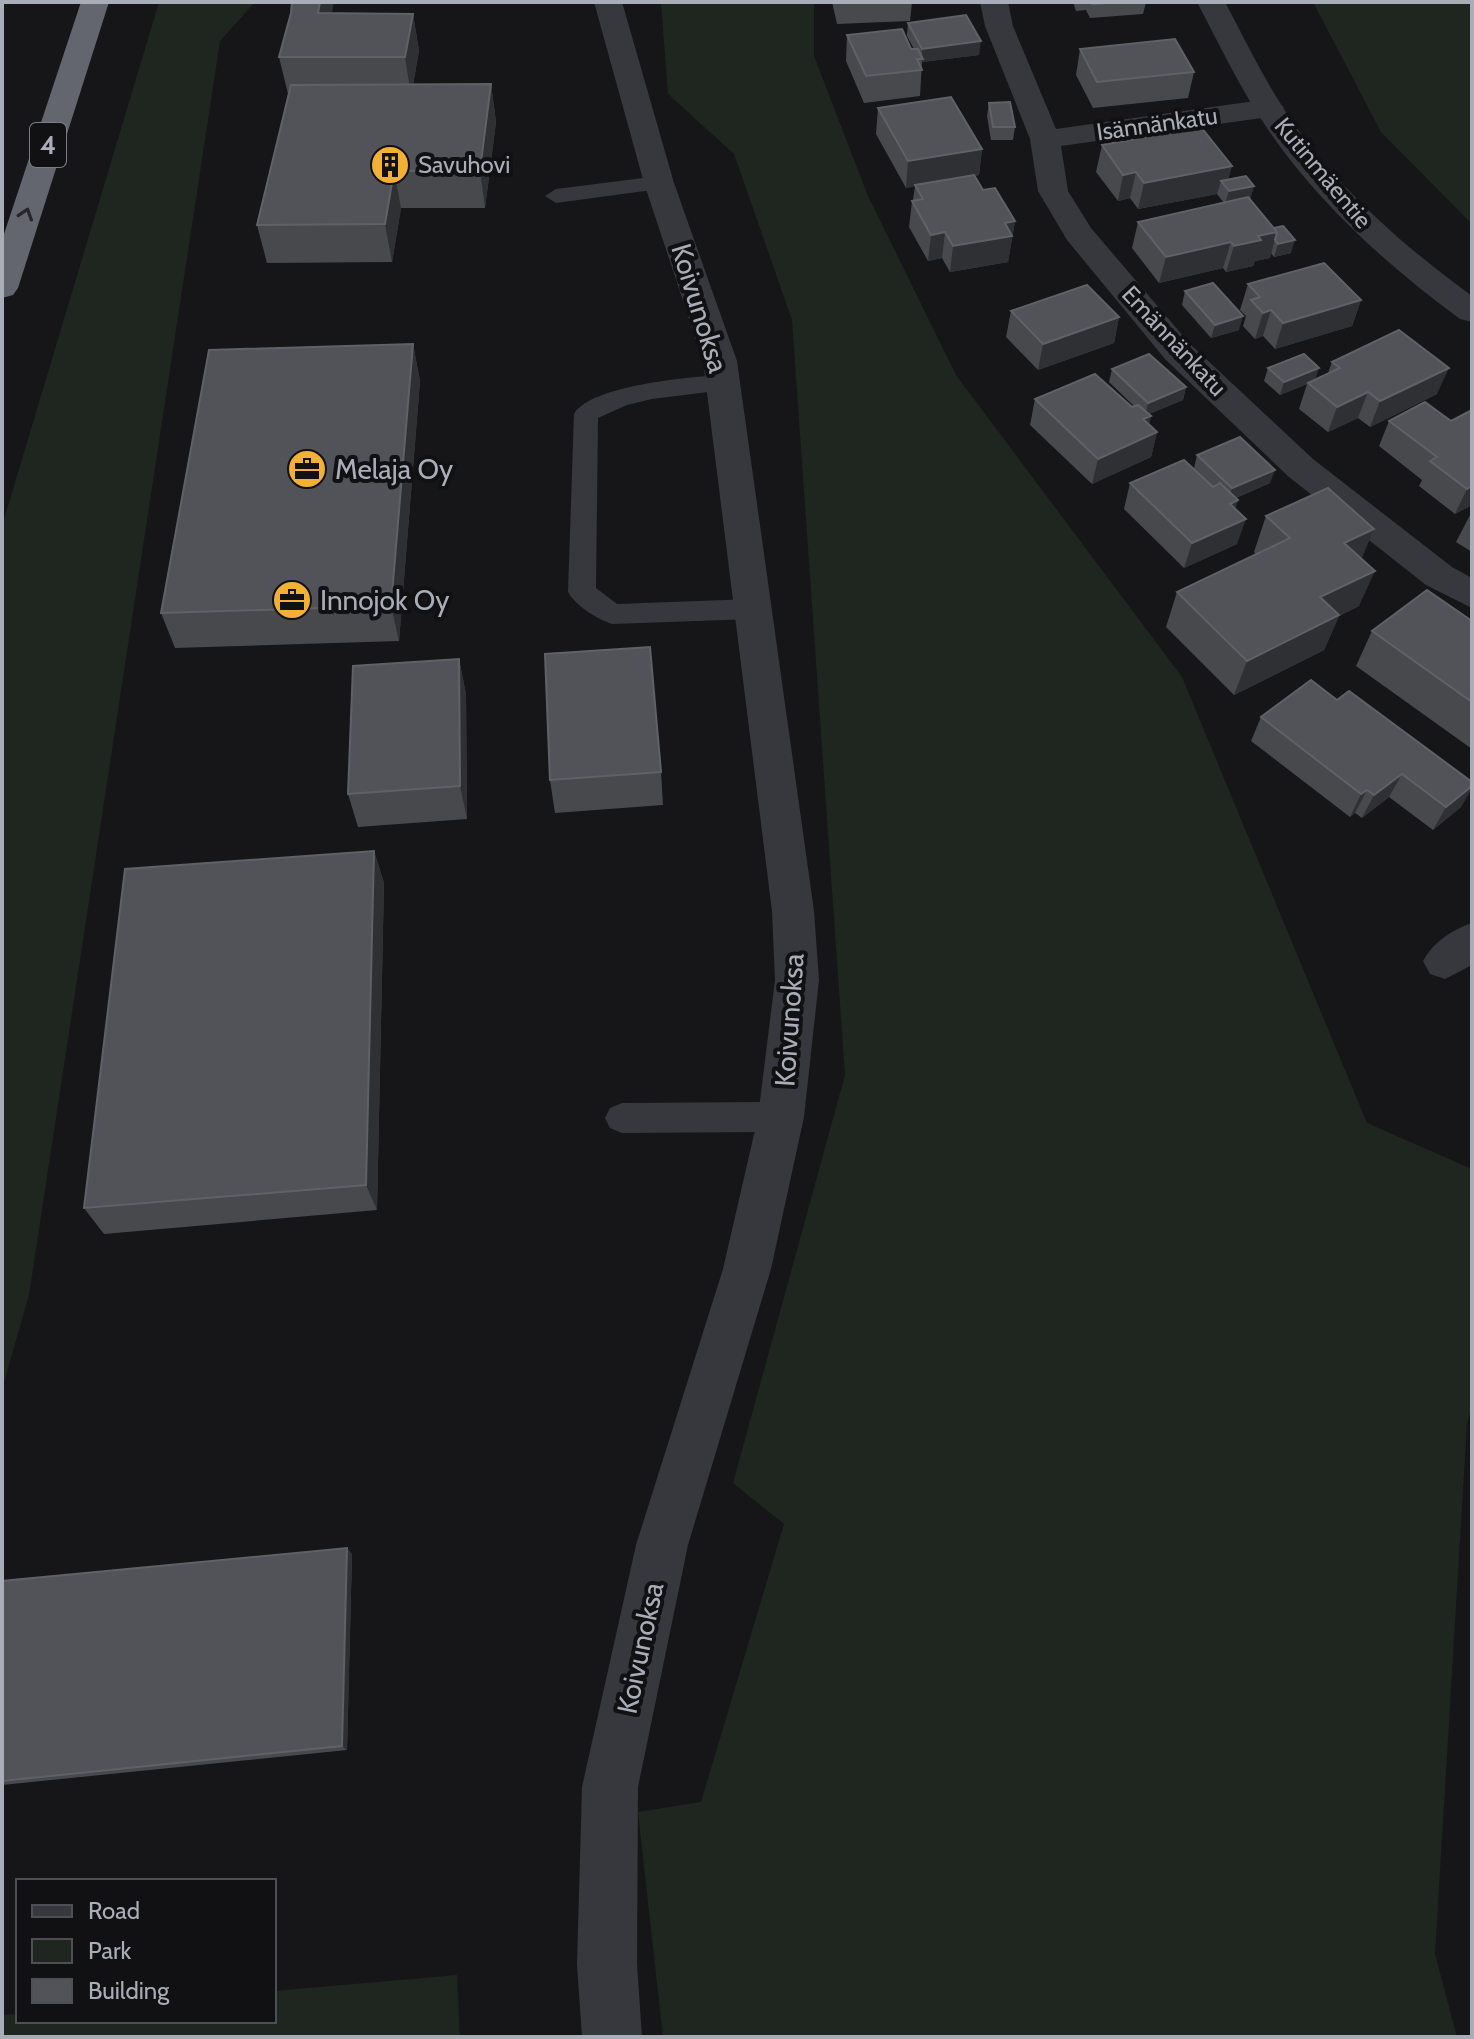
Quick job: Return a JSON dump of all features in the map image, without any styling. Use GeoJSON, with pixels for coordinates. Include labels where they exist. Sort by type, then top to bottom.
{"type":"FeatureCollection","features":[{"type":"Feature","properties":{"kind":"highway","name":"4"},"geometry":{"type":"LineString","coordinates":[[2,288],[95,2]]}},
{"type":"Feature","properties":{"kind":"street","name":"Koivunoksa"},"geometry":{"type":"LineString","coordinates":[[608,2],[659,183],[720,361],[793,911],[797,980],[781,1117],[747,1269],[662,1545],[610,1787],[607,1964],[612,2037]]}},
{"type":"Feature","properties":{"kind":"street","name":"Emännänkatu"},"geometry":{"type":"LineString","coordinates":[[994,2],[999,26],[1045,139],[1053,191],[1078,233],[1177,351],[1301,468],[1439,576],[1472,595]]}},
{"type":"Feature","properties":{"kind":"street","name":"Kutinmäentie"},"geometry":{"type":"LineString","coordinates":[[1211,2],[1269,108],[1294,146],[1370,230],[1472,312]]}},
{"type":"Feature","properties":{"kind":"street","name":"Isännänkatu"},"geometry":{"type":"LineString","coordinates":[[1045,139],[1269,108]]}},
{"type":"Feature","properties":{"kind":"lane"},"geometry":{"type":"LineString","coordinates":[[556,196],[659,183]]}},
{"type":"Feature","properties":{"kind":"lane"},"geometry":{"type":"LineString","coordinates":[[723,383],[682,385],[612,399],[586,414],[582,592],[612,614],[753,609]]}},
{"type":"Feature","properties":{"kind":"lane"},"geometry":{"type":"LineString","coordinates":[[622,1118],[781,1117]]}},
{"type":"Feature","properties":{"kind":"green space"},"geometry":{"type":"Polygon","coordinates":[[[159,2],[255,2],[220,41],[29,1295],[2,1389],[2,526],[159,2]]]}},
{"type":"Feature","properties":{"kind":"green space"},"geometry":{"type":"Polygon","coordinates":[[[661,2],[814,2],[814,56],[868,196],[956,375],[1182,677],[1367,1123],[1472,1169],[1472,1406],[1467,1424],[1435,1954],[1457,2037],[663,2037],[638,1812],[701,1802],[784,1524],[733,1483],[845,1075],[792,320],[734,154],[668,94],[661,2]]]}},
{"type":"Feature","properties":{"kind":"green space"},"geometry":{"type":"Polygon","coordinates":[[[1313,2],[1472,2],[1472,224],[1381,132],[1313,2]]]}},
{"type":"Feature","properties":{"kind":"green space"},"geometry":{"type":"Polygon","coordinates":[[[457,1975],[460,2037],[2,2037],[2,2015],[16,2014],[16,2023],[276,2023],[276,1991],[457,1975]]]}},
{"type":"Feature","properties":{"kind":"building"},"geometry":{"type":"Polygon","coordinates":[[[292,2],[320,2],[318,13],[413,14],[405,57],[279,57],[292,2]]]}},
{"type":"Feature","properties":{"kind":"building"},"geometry":{"type":"Polygon","coordinates":[[[966,15],[981,41],[922,49],[908,23],[966,15]]]}},
{"type":"Feature","properties":{"kind":"building"},"geometry":{"type":"Polygon","coordinates":[[[902,29],[911,49],[918,49],[923,59],[917,59],[922,70],[866,76],[847,35],[902,29]]]}},
{"type":"Feature","properties":{"kind":"building"},"geometry":{"type":"Polygon","coordinates":[[[1175,39],[1194,72],[1097,82],[1080,49],[1175,39]]]}},
{"type":"Feature","properties":{"kind":"building","name":"Savuhovi"},"geometry":{"type":"Polygon","coordinates":[[[491,84],[480,170],[394,171],[385,224],[257,225],[291,85],[491,84]]]}},
{"type":"Feature","properties":{"kind":"building"},"geometry":{"type":"Polygon","coordinates":[[[951,97],[982,149],[908,161],[878,108],[951,97]]]}},
{"type":"Feature","properties":{"kind":"building"},"geometry":{"type":"Polygon","coordinates":[[[1010,102],[1015,127],[993,127],[989,103],[1010,102]]]}},
{"type":"Feature","properties":{"kind":"building"},"geometry":{"type":"Polygon","coordinates":[[[1201,127],[1232,166],[1144,183],[1136,172],[1123,175],[1102,145],[1201,127]]]}},
{"type":"Feature","properties":{"kind":"building"},"geometry":{"type":"Polygon","coordinates":[[[974,175],[983,190],[995,188],[1015,221],[1005,223],[1012,236],[953,246],[945,232],[931,235],[912,201],[923,199],[915,185],[974,175]]]}},
{"type":"Feature","properties":{"kind":"building"},"geometry":{"type":"Polygon","coordinates":[[[1246,176],[1254,186],[1229,191],[1221,181],[1246,176]]]}},
{"type":"Feature","properties":{"kind":"building"},"geometry":{"type":"Polygon","coordinates":[[[1248,197],[1277,232],[1258,236],[1261,240],[1234,246],[1231,242],[1166,257],[1138,222],[1248,197]]]}},
{"type":"Feature","properties":{"kind":"building"},"geometry":{"type":"Polygon","coordinates":[[[1283,226],[1295,240],[1278,244],[1274,228],[1283,226]]]}},
{"type":"Feature","properties":{"kind":"building"},"geometry":{"type":"Polygon","coordinates":[[[1324,263],[1361,300],[1283,323],[1271,310],[1263,313],[1251,300],[1260,297],[1248,284],[1324,263]]]}},
{"type":"Feature","properties":{"kind":"building"},"geometry":{"type":"Polygon","coordinates":[[[1213,283],[1243,316],[1215,325],[1185,291],[1213,283]]]}},
{"type":"Feature","properties":{"kind":"building"},"geometry":{"type":"Polygon","coordinates":[[[1087,285],[1119,317],[1043,344],[1011,311],[1087,285]]]}},
{"type":"Feature","properties":{"kind":"building"},"geometry":{"type":"Polygon","coordinates":[[[1399,330],[1449,368],[1380,401],[1368,392],[1337,407],[1308,383],[1340,368],[1332,362],[1399,330]]]}},
{"type":"Feature","properties":{"kind":"building"},"geometry":{"type":"Polygon","coordinates":[[[413,344],[391,606],[161,613],[209,350],[413,344]]]}},
{"type":"Feature","properties":{"kind":"building"},"geometry":{"type":"Polygon","coordinates":[[[1149,354],[1186,387],[1148,403],[1112,369],[1149,354]]]}},
{"type":"Feature","properties":{"kind":"building"},"geometry":{"type":"Polygon","coordinates":[[[1304,354],[1319,368],[1284,382],[1268,368],[1304,354]]]}},
{"type":"Feature","properties":{"kind":"building"},"geometry":{"type":"Polygon","coordinates":[[[1095,374],[1132,407],[1138,405],[1151,416],[1143,419],[1157,432],[1098,459],[1035,399],[1095,374]]]}},
{"type":"Feature","properties":{"kind":"building"},"geometry":{"type":"Polygon","coordinates":[[[1425,402],[1451,421],[1472,410],[1472,486],[1467,489],[1430,461],[1437,457],[1389,421],[1425,402]]]}},
{"type":"Feature","properties":{"kind":"building"},"geometry":{"type":"Polygon","coordinates":[[[1240,437],[1275,470],[1232,488],[1197,455],[1240,437]]]}},
{"type":"Feature","properties":{"kind":"building"},"geometry":{"type":"Polygon","coordinates":[[[1184,460],[1213,487],[1220,483],[1238,500],[1230,504],[1246,519],[1192,543],[1130,483],[1184,460]]]}},
{"type":"Feature","properties":{"kind":"building"},"geometry":{"type":"Polygon","coordinates":[[[1328,488],[1374,529],[1344,543],[1375,571],[1320,597],[1339,615],[1247,661],[1177,592],[1290,538],[1266,516],[1328,488]]]}},
{"type":"Feature","properties":{"kind":"building"},"geometry":{"type":"Polygon","coordinates":[[[1427,590],[1472,621],[1472,702],[1372,631],[1427,590]]]}},
{"type":"Feature","properties":{"kind":"building"},"geometry":{"type":"Polygon","coordinates":[[[650,647],[661,772],[550,780],[545,654],[650,647]]]}},
{"type":"Feature","properties":{"kind":"building"},"geometry":{"type":"Polygon","coordinates":[[[459,659],[460,786],[348,794],[353,666],[459,659]]]}},
{"type":"Feature","properties":{"kind":"building"},"geometry":{"type":"Polygon","coordinates":[[[1311,680],[1337,700],[1349,691],[1472,782],[1472,786],[1446,807],[1402,774],[1374,795],[1367,790],[1361,794],[1261,717],[1311,680]]]}},
{"type":"Feature","properties":{"kind":"building"},"geometry":{"type":"Polygon","coordinates":[[[374,851],[366,1185],[84,1208],[125,869],[374,851]]]}},
{"type":"Feature","properties":{"kind":"building"},"geometry":{"type":"Polygon","coordinates":[[[347,1548],[342,1746],[2,1781],[2,1581],[347,1548]]]}},
{"type":"Feature","properties":{"kind":"place","name":"Savuhovi"},"geometry":{"type":"Point","coordinates":[390,165]}},
{"type":"Feature","properties":{"kind":"place","name":"Melaja Oy"},"geometry":{"type":"Point","coordinates":[307,469]}},
{"type":"Feature","properties":{"kind":"place","name":"Innojok Oy"},"geometry":{"type":"Point","coordinates":[292,600]}}]}
